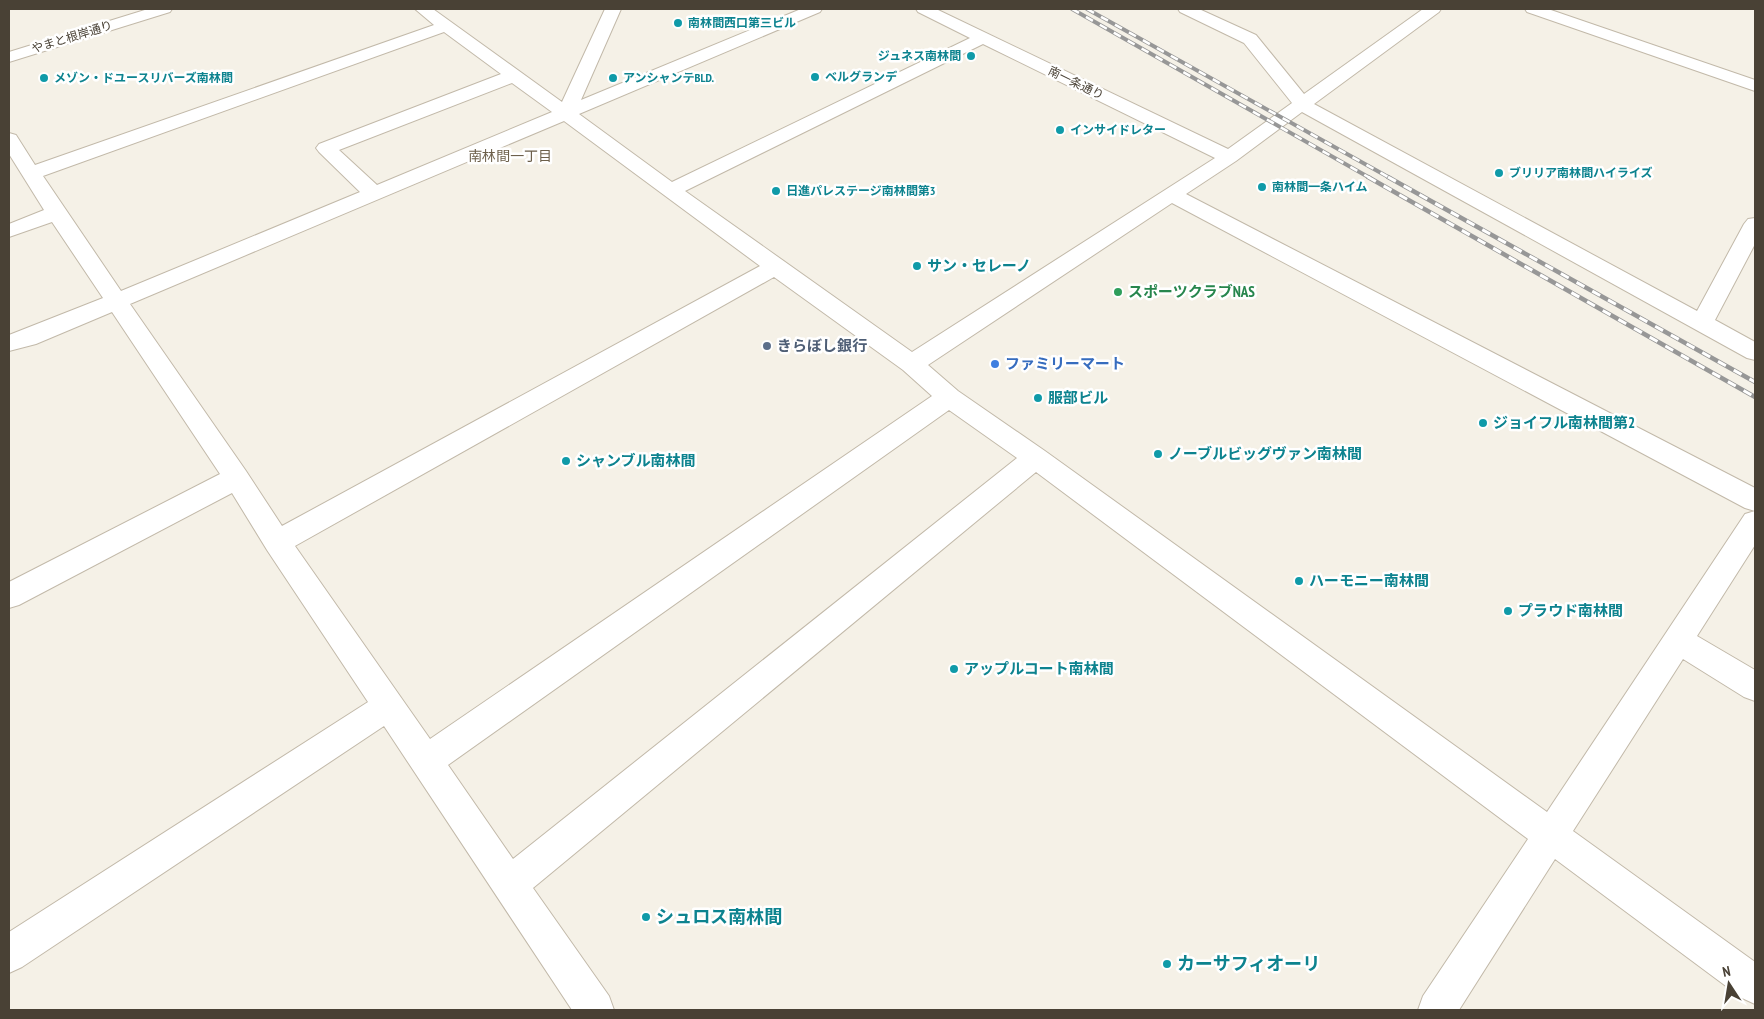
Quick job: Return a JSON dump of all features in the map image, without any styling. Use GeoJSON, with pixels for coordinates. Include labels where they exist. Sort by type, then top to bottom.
{"type":"FeatureCollection","features":[{"type":"Feature","properties":{"kind":"street","name":"やまと根岸通り"},"geometry":{"type":"LineString","coordinates":[[9,57],[164,9]]}},
{"type":"Feature","properties":{"kind":"street"},"geometry":{"type":"LineString","coordinates":[[423,9],[775,267],[912,364],[949,397],[1036,458],[1755,985]]}},
{"type":"Feature","properties":{"kind":"street"},"geometry":{"type":"LineString","coordinates":[[566,113],[613,9]]}},
{"type":"Feature","properties":{"kind":"street"},"geometry":{"type":"LineString","coordinates":[[9,343],[28,338],[814,9]]}},
{"type":"Feature","properties":{"kind":"street","name":"南一条通り"},"geometry":{"type":"LineString","coordinates":[[924,9],[1229,157]]}},
{"type":"Feature","properties":{"kind":"street"},"geometry":{"type":"LineString","coordinates":[[1186,9],[1250,40],[1285,80],[1302,104],[1321,116],[1755,352]]}},
{"type":"Feature","properties":{"kind":"street"},"geometry":{"type":"LineString","coordinates":[[912,364],[1229,157],[1433,9]]}},
{"type":"Feature","properties":{"kind":"street"},"geometry":{"type":"LineString","coordinates":[[1533,9],[1755,86]]}},
{"type":"Feature","properties":{"kind":"street"},"geometry":{"type":"LineString","coordinates":[[32,173],[446,26]]}},
{"type":"Feature","properties":{"kind":"street"},"geometry":{"type":"LineString","coordinates":[[672,190],[982,38]]}},
{"type":"Feature","properties":{"kind":"street"},"geometry":{"type":"LineString","coordinates":[[374,194],[326,148],[513,76]]}},
{"type":"Feature","properties":{"kind":"street"},"geometry":{"type":"LineString","coordinates":[[9,139],[56,213],[237,478],[277,542],[595,1010]]}},
{"type":"Feature","properties":{"kind":"street"},"geometry":{"type":"LineString","coordinates":[[1172,195],[1755,500]]}},
{"type":"Feature","properties":{"kind":"street"},"geometry":{"type":"LineString","coordinates":[[9,230],[56,213]]}},
{"type":"Feature","properties":{"kind":"street"},"geometry":{"type":"LineString","coordinates":[[1702,323],[1755,224]]}},
{"type":"Feature","properties":{"kind":"street"},"geometry":{"type":"LineString","coordinates":[[277,542],[775,267]]}},
{"type":"Feature","properties":{"kind":"street"},"geometry":{"type":"LineString","coordinates":[[426,760],[949,397]]}},
{"type":"Feature","properties":{"kind":"street"},"geometry":{"type":"LineString","coordinates":[[510,884],[1036,458]]}},
{"type":"Feature","properties":{"kind":"street"},"geometry":{"type":"LineString","coordinates":[[9,596],[237,478]]}},
{"type":"Feature","properties":{"kind":"street"},"geometry":{"type":"LineString","coordinates":[[1437,1010],[1755,522]]}},
{"type":"Feature","properties":{"kind":"street"},"geometry":{"type":"LineString","coordinates":[[1678,640],[1755,687]]}},
{"type":"Feature","properties":{"kind":"street"},"geometry":{"type":"LineString","coordinates":[[9,954],[388,706]]}},
{"type":"Feature","properties":{"kind":"railway"},"geometry":{"type":"LineString","coordinates":[[1072,9],[1370,178]]}},
{"type":"Feature","properties":{"kind":"railway"},"geometry":{"type":"LineString","coordinates":[[1087,9],[1390,178]]}},
{"type":"Feature","properties":{"kind":"railway"},"geometry":{"type":"LineString","coordinates":[[1368,177],[1755,397]]}},
{"type":"Feature","properties":{"kind":"railway"},"geometry":{"type":"LineString","coordinates":[[1388,177],[1755,382]]}},
{"type":"Feature","properties":{"kind":"place","name":"南林間西口第三ビル"},"geometry":{"type":"Point","coordinates":[678,23]}},
{"type":"Feature","properties":{"kind":"place","name":"ジュネス南林間"},"geometry":{"type":"Point","coordinates":[971,56]}},
{"type":"Feature","properties":{"kind":"place","name":"ベルグランデ"},"geometry":{"type":"Point","coordinates":[815,77]}},
{"type":"Feature","properties":{"kind":"place","name":"メゾン・ドユースリバーズ南林間"},"geometry":{"type":"Point","coordinates":[44,78]}},
{"type":"Feature","properties":{"kind":"place","name":"アンシャンテBLD."},"geometry":{"type":"Point","coordinates":[613,78]}},
{"type":"Feature","properties":{"kind":"place","name":"インサイドレター"},"geometry":{"type":"Point","coordinates":[1060,130]}},
{"type":"Feature","properties":{"kind":"place","name":"ブリリア南林間ハイライズ"},"geometry":{"type":"Point","coordinates":[1499,173]}},
{"type":"Feature","properties":{"kind":"place","name":"南林間一条ハイム"},"geometry":{"type":"Point","coordinates":[1262,187]}},
{"type":"Feature","properties":{"kind":"place","name":"日進パレステージ南林間第3"},"geometry":{"type":"Point","coordinates":[776,191]}},
{"type":"Feature","properties":{"kind":"place","name":"サン・セレーノ"},"geometry":{"type":"Point","coordinates":[917,266]}},
{"type":"Feature","properties":{"kind":"place","name":"スポーツクラブNAS"},"geometry":{"type":"Point","coordinates":[1118,292]}},
{"type":"Feature","properties":{"kind":"place","name":"きらぼし銀行"},"geometry":{"type":"Point","coordinates":[767,346]}},
{"type":"Feature","properties":{"kind":"place","name":"ファミリーマート"},"geometry":{"type":"Point","coordinates":[995,364]}},
{"type":"Feature","properties":{"kind":"place","name":"服部ビル"},"geometry":{"type":"Point","coordinates":[1038,398]}},
{"type":"Feature","properties":{"kind":"place","name":"ジョイフル南林間第2"},"geometry":{"type":"Point","coordinates":[1483,423]}},
{"type":"Feature","properties":{"kind":"place","name":"ノーブルビッグヴァン南林間"},"geometry":{"type":"Point","coordinates":[1158,454]}},
{"type":"Feature","properties":{"kind":"place","name":"シャンブル南林間"},"geometry":{"type":"Point","coordinates":[566,461]}},
{"type":"Feature","properties":{"kind":"place","name":"ハーモニー南林間"},"geometry":{"type":"Point","coordinates":[1299,581]}},
{"type":"Feature","properties":{"kind":"place","name":"プラウド南林間"},"geometry":{"type":"Point","coordinates":[1508,611]}},
{"type":"Feature","properties":{"kind":"place","name":"アップルコート南林間"},"geometry":{"type":"Point","coordinates":[954,669]}},
{"type":"Feature","properties":{"kind":"place","name":"シュロス南林間"},"geometry":{"type":"Point","coordinates":[646,917]}},
{"type":"Feature","properties":{"kind":"place","name":"カーサフィオーリ"},"geometry":{"type":"Point","coordinates":[1167,964]}},
{"type":"Feature","properties":{"kind":"district","name":"南林間一丁目"},"geometry":{"type":"Point","coordinates":[510,156]}}]}
